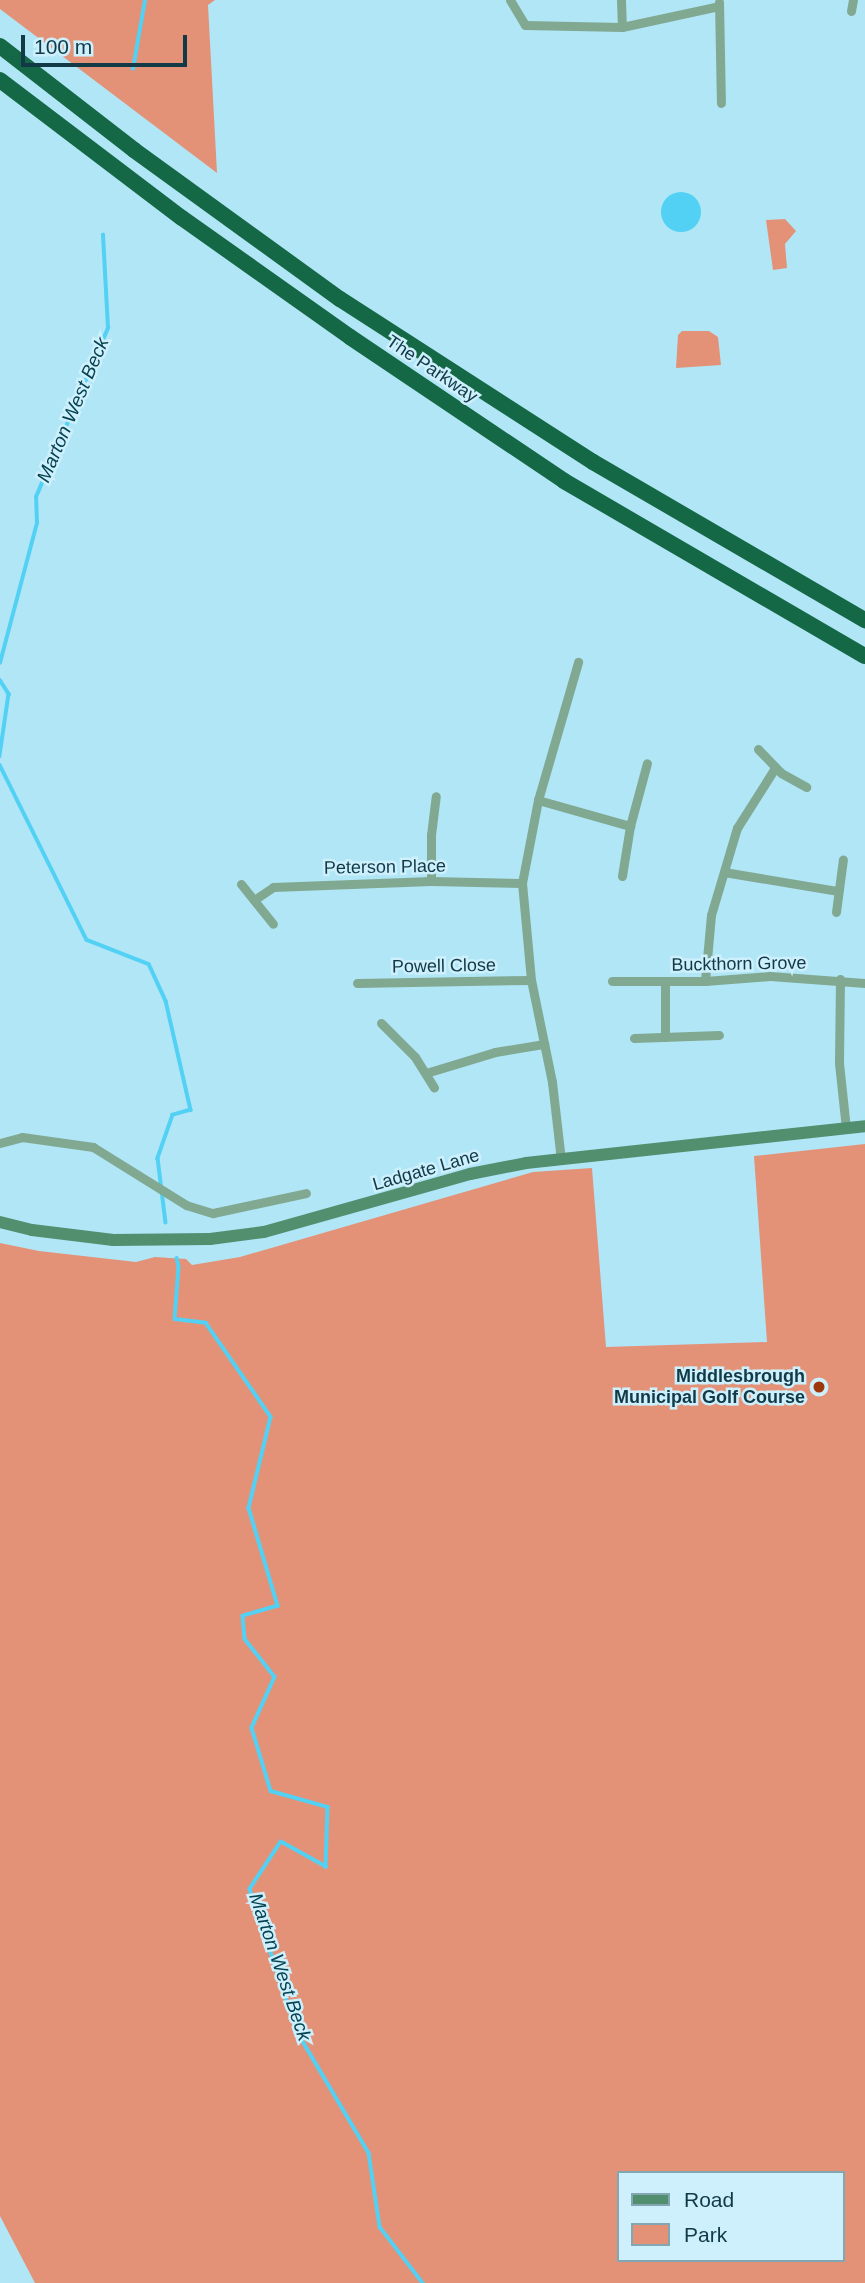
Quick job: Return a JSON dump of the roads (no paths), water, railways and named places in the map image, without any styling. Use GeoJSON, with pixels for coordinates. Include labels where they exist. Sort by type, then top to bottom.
{"type":"FeatureCollection","features":[{"type":"Feature","properties":{"kind":"highway","name":"The Parkway"},"geometry":{"type":"LineString","coordinates":[[0,46],[144,158],[340,299],[593,462],[865,620]]}},
{"type":"Feature","properties":{"kind":"highway","name":"The Parkway"},"geometry":{"type":"LineString","coordinates":[[0,80],[193,226],[350,337],[552,473],[697,561],[865,656]]}},
{"type":"Feature","properties":{"kind":"main road","name":"Ladgate Lane"},"geometry":{"type":"LineString","coordinates":[[0,1222],[32,1230],[113,1240],[209,1239],[264,1232],[320,1219],[470,1174],[561,1160],[865,1126]]}},
{"type":"Feature","properties":{"kind":"street"},"geometry":{"type":"LineString","coordinates":[[510,0],[525,25],[622,27],[719,3],[721,103]]}},
{"type":"Feature","properties":{"kind":"street"},"geometry":{"type":"LineString","coordinates":[[621,0],[622,27]]}},
{"type":"Feature","properties":{"kind":"street"},"geometry":{"type":"LineString","coordinates":[[851,11],[853,0]]}},
{"type":"Feature","properties":{"kind":"street"},"geometry":{"type":"LineString","coordinates":[[561,1160],[544,1044],[531,980],[522,883],[538,800],[578,662]]}},
{"type":"Feature","properties":{"kind":"street"},"geometry":{"type":"LineString","coordinates":[[758,749],[775,768],[806,787]]}},
{"type":"Feature","properties":{"kind":"street"},"geometry":{"type":"LineString","coordinates":[[622,876],[630,826],[648,763]]}},
{"type":"Feature","properties":{"kind":"street"},"geometry":{"type":"LineString","coordinates":[[705,981],[706,948],[712,915],[737,828],[775,768]]}},
{"type":"Feature","properties":{"kind":"street"},"geometry":{"type":"LineString","coordinates":[[431,881],[431,835],[436,796]]}},
{"type":"Feature","properties":{"kind":"street"},"geometry":{"type":"LineString","coordinates":[[538,800],[630,826]]}},
{"type":"Feature","properties":{"kind":"street"},"geometry":{"type":"LineString","coordinates":[[836,912],[843,859]]}},
{"type":"Feature","properties":{"kind":"street"},"geometry":{"type":"LineString","coordinates":[[724,873],[838,891]]}},
{"type":"Feature","properties":{"kind":"street","name":"Peterson Place"},"geometry":{"type":"LineString","coordinates":[[254,900],[274,887],[431,881],[522,883]]}},
{"type":"Feature","properties":{"kind":"street"},"geometry":{"type":"LineString","coordinates":[[241,884],[273,924]]}},
{"type":"Feature","properties":{"kind":"street","name":"Buckthorn Grove"},"geometry":{"type":"LineString","coordinates":[[612,981],[705,981],[770,976],[840,979],[865,983]]}},
{"type":"Feature","properties":{"kind":"street"},"geometry":{"type":"LineString","coordinates":[[840,979],[839,1063],[846,1128]]}},
{"type":"Feature","properties":{"kind":"street","name":"Powell Close"},"geometry":{"type":"LineString","coordinates":[[357,983],[531,980]]}},
{"type":"Feature","properties":{"kind":"street"},"geometry":{"type":"LineString","coordinates":[[664,1037],[665,981]]}},
{"type":"Feature","properties":{"kind":"street"},"geometry":{"type":"LineString","coordinates":[[382,1023],[415,1057],[434,1088]]}},
{"type":"Feature","properties":{"kind":"street"},"geometry":{"type":"LineString","coordinates":[[634,1038],[719,1035]]}},
{"type":"Feature","properties":{"kind":"street"},"geometry":{"type":"LineString","coordinates":[[426,1073],[495,1052],[544,1044]]}},
{"type":"Feature","properties":{"kind":"street"},"geometry":{"type":"LineString","coordinates":[[0,1143],[22,1137],[93,1147],[186,1205],[213,1213],[306,1193]]}},
{"type":"Feature","properties":{"kind":"water"},"geometry":{"type":"Polygon","coordinates":[[[681,192],[689,193],[695,198],[700,204],[700,220],[695,226],[689,231],[681,232],[673,231],[667,226],[662,220],[661,212],[662,204],[667,198],[673,193],[681,192]]]}},
{"type":"Feature","properties":{"kind":"waterway","name":"Marton West Beck"},"geometry":{"type":"LineString","coordinates":[[133,69],[145,0]]}},
{"type":"Feature","properties":{"kind":"waterway","name":"Marton West Beck"},"geometry":{"type":"LineString","coordinates":[[0,663],[37,523],[36,497],[108,328],[103,235]]}},
{"type":"Feature","properties":{"kind":"waterway","name":"Marton West Beck"},"geometry":{"type":"LineString","coordinates":[[0,680],[9,694],[0,756]]}},
{"type":"Feature","properties":{"kind":"waterway","name":"Marton West Beck"},"geometry":{"type":"LineString","coordinates":[[0,765],[87,940],[149,964],[166,1001],[191,1110],[173,1115],[158,1158],[166,1223]]}},
{"type":"Feature","properties":{"kind":"waterway","name":"Marton West Beck"},"geometry":{"type":"LineString","coordinates":[[177,1258],[179,1267],[175,1319],[206,1323],[271,1417],[249,1508],[278,1606],[243,1616],[245,1639],[275,1677],[252,1728],[271,1791],[328,1807],[326,1867],[281,1842],[250,1889],[298,2033],[369,2153],[380,2227],[423,2283]]}},
{"type":"Feature","properties":{"kind":"place","name":"Middlesbrough Municipal Golf Course"},"geometry":{"type":"Point","coordinates":[819,1387]}}]}
